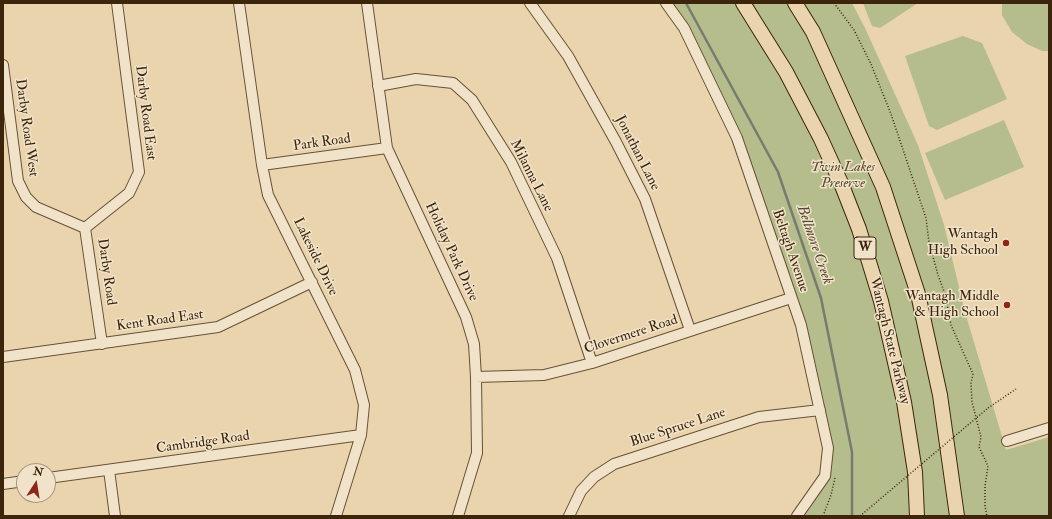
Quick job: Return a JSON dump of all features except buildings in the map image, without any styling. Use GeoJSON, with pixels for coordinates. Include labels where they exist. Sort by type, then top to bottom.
{"type":"FeatureCollection","features":[{"type":"Feature","properties":{"kind":"highway","name":"Wantagh State Parkway"},"geometry":{"type":"LineString","coordinates":[[743,3],[786,72],[821,139],[841,183],[859,229],[881,301],[904,402],[915,472],[917,516]]}},
{"type":"Feature","properties":{"kind":"highway"},"geometry":{"type":"LineString","coordinates":[[795,3],[813,32],[883,187],[918,294],[940,395],[957,516]]}},
{"type":"Feature","properties":{"kind":"street","name":"Darby Road East"},"geometry":{"type":"LineString","coordinates":[[85,228],[128,193],[139,172],[117,3]]}},
{"type":"Feature","properties":{"kind":"street","name":"Lakeside Drive"},"geometry":{"type":"LineString","coordinates":[[238,3],[262,165],[268,195],[355,370],[364,405],[361,435],[336,516]]}},
{"type":"Feature","properties":{"kind":"street","name":"Holiday Park Drive"},"geometry":{"type":"LineString","coordinates":[[367,3],[387,148],[466,317],[474,344],[476,377],[476,453],[458,516]]}},
{"type":"Feature","properties":{"kind":"street","name":"Jonathan Lane"},"geometry":{"type":"LineString","coordinates":[[530,3],[568,56],[616,142],[642,193],[690,330]]}},
{"type":"Feature","properties":{"kind":"street","name":"Beltagh Avenue"},"geometry":{"type":"LineString","coordinates":[[666,3],[684,28],[737,138],[801,324],[828,448],[825,476],[797,516]]}},
{"type":"Feature","properties":{"kind":"street","name":"Darby Road West"},"geometry":{"type":"LineString","coordinates":[[3,65],[18,181],[26,197],[36,208],[85,228]]}},
{"type":"Feature","properties":{"kind":"street","name":"Milanna Lane"},"geometry":{"type":"LineString","coordinates":[[378,86],[416,79],[452,83],[472,100],[510,162],[557,258],[592,363]]}},
{"type":"Feature","properties":{"kind":"street","name":"Park Road"},"geometry":{"type":"LineString","coordinates":[[262,165],[387,148]]}},
{"type":"Feature","properties":{"kind":"street","name":"Darby Road"},"geometry":{"type":"LineString","coordinates":[[85,228],[102,344]]}},
{"type":"Feature","properties":{"kind":"street","name":"Kent Road East"},"geometry":{"type":"LineString","coordinates":[[3,357],[218,327],[312,282]]}},
{"type":"Feature","properties":{"kind":"street","name":"Clovermere Road"},"geometry":{"type":"LineString","coordinates":[[476,377],[544,375],[592,363],[792,298]]}},
{"type":"Feature","properties":{"kind":"street","name":"Blue Spruce Lane"},"geometry":{"type":"LineString","coordinates":[[569,516],[581,491],[594,477],[614,464],[759,417],[820,410]]}},
{"type":"Feature","properties":{"kind":"street"},"geometry":{"type":"LineString","coordinates":[[1007,441],[1049,428]]}},
{"type":"Feature","properties":{"kind":"street","name":"Cambridge Road"},"geometry":{"type":"LineString","coordinates":[[56,477],[361,435]]}},
{"type":"Feature","properties":{"kind":"street"},"geometry":{"type":"LineString","coordinates":[[108,470],[115,516]]}},
{"type":"Feature","properties":{"kind":"street"},"geometry":{"type":"LineString","coordinates":[[3,484],[16,482]]}},
{"type":"Feature","properties":{"kind":"path"},"geometry":{"type":"LineString","coordinates":[[834,3],[854,30],[871,64],[891,114],[926,218],[938,275],[946,294],[951,325],[973,374],[971,383],[972,402],[981,437],[979,448],[988,466],[984,486],[987,516]]}},
{"type":"Feature","properties":{"kind":"path"},"geometry":{"type":"LineString","coordinates":[[860,516],[988,408],[1016,389]]}},
{"type":"Feature","properties":{"kind":"green space","name":"Twin Lakes Preserve"},"geometry":{"type":"Polygon","coordinates":[[[666,3],[852,3],[865,28],[918,145],[944,225],[965,312],[1006,450],[1049,437],[1049,516],[797,516],[825,476],[828,448],[801,325],[737,138],[666,3]]]}},
{"type":"Feature","properties":{"kind":"green space"},"geometry":{"type":"Polygon","coordinates":[[[863,3],[918,3],[880,28],[872,26],[863,3]]]}},
{"type":"Feature","properties":{"kind":"green space"},"geometry":{"type":"Polygon","coordinates":[[[1002,3],[1049,3],[1049,51],[1042,51],[1027,44],[1012,32],[1002,15],[1002,3]]]}},
{"type":"Feature","properties":{"kind":"green space"},"geometry":{"type":"Polygon","coordinates":[[[963,36],[982,43],[1007,99],[937,130],[929,126],[905,56],[963,36]]]}},
{"type":"Feature","properties":{"kind":"green space"},"geometry":{"type":"Polygon","coordinates":[[[1004,120],[1024,167],[945,200],[925,153],[1004,120]]]}},
{"type":"Feature","properties":{"kind":"waterway","name":"Bellmore Creek"},"geometry":{"type":"LineString","coordinates":[[686,3],[778,172],[821,298],[852,452],[852,516]]}},
{"type":"Feature","properties":{"kind":"place","name":"Wantagh High School"},"geometry":{"type":"Point","coordinates":[1006,243]}},
{"type":"Feature","properties":{"kind":"place","name":"Wantagh Middle & High School"},"geometry":{"type":"Point","coordinates":[1007,305]}}]}
